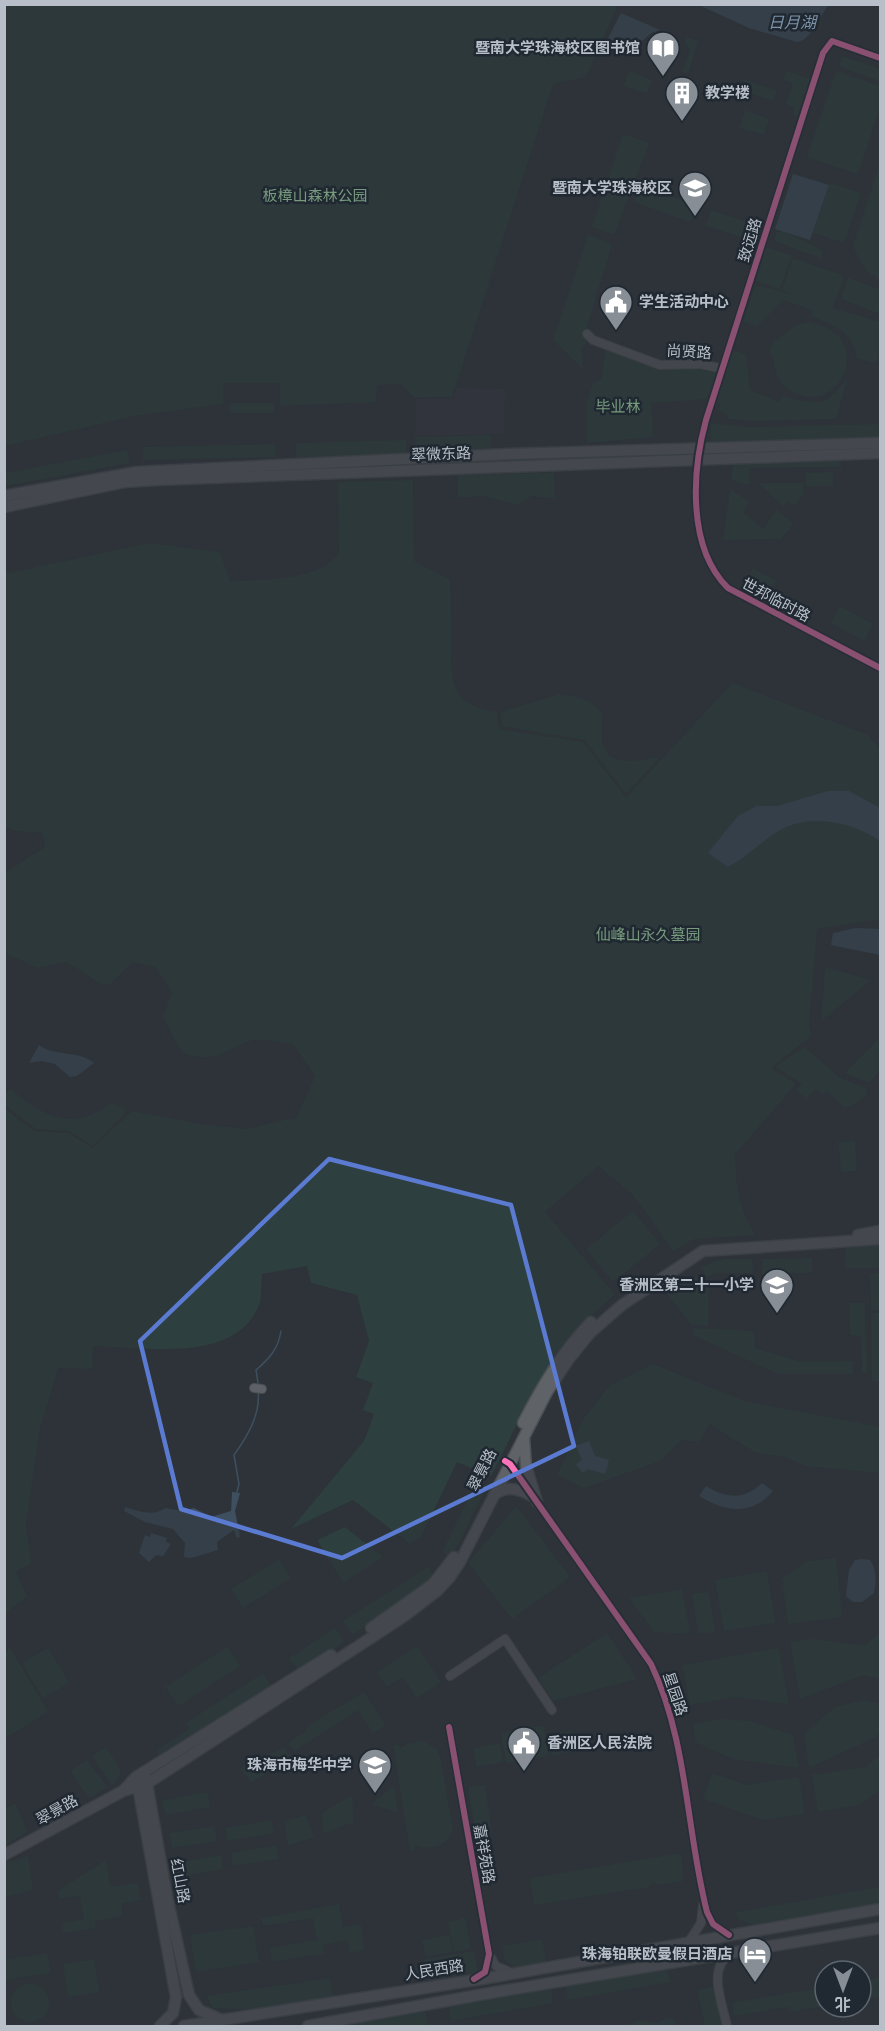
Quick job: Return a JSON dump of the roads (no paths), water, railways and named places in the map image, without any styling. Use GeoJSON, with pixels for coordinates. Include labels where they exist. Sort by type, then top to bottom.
{"type":"FeatureCollection","features":[{"type":"Feature","properties":{"kind":"main road","name":"翠微东路"},"geometry":{"type":"LineString","coordinates":[[4,496],[137,472],[498,454],[880,443]]}},
{"type":"Feature","properties":{"kind":"main road","name":"翠微东路"},"geometry":{"type":"LineString","coordinates":[[4,507],[126,482],[156,480],[880,453]]}},
{"type":"Feature","properties":{"kind":"main road","name":"翠景路"},"geometry":{"type":"LineString","coordinates":[[4,1855],[142,1780],[403,1617],[437,1591],[460,1562],[494,1495],[541,1387],[571,1344],[602,1312],[685,1254],[717,1242],[854,1236],[880,1231]]}},
{"type":"Feature","properties":{"kind":"main road","name":"翠景路"},"geometry":{"type":"LineString","coordinates":[[142,1780],[349,1643],[433,1584],[452,1563],[507,1462],[569,1359],[590,1333],[622,1305],[689,1258],[703,1251],[719,1248],[880,1239]]}},
{"type":"Feature","properties":{"kind":"main road"},"geometry":{"type":"LineString","coordinates":[[524,1437],[526,1466],[534,1499]]}},
{"type":"Feature","properties":{"kind":"main road"},"geometry":{"type":"LineString","coordinates":[[494,1495],[499,1490],[510,1489],[534,1499]]}},
{"type":"Feature","properties":{"kind":"main road","name":"红山路"},"geometry":{"type":"LineString","coordinates":[[142,1780],[189,1995],[194,2006],[204,2014],[226,2019]]}},
{"type":"Feature","properties":{"kind":"main road","name":"红山路"},"geometry":{"type":"LineString","coordinates":[[142,1780],[176,1997],[173,2013],[160,2026]]}},
{"type":"Feature","properties":{"kind":"main road","name":"人民西路"},"geometry":{"type":"LineString","coordinates":[[184,2026],[515,1973],[880,1909]]}},
{"type":"Feature","properties":{"kind":"main road"},"geometry":{"type":"LineString","coordinates":[[308,2026],[880,1928]]}},
{"type":"Feature","properties":{"kind":"main road"},"geometry":{"type":"LineString","coordinates":[[739,1952],[742,1932]]}},
{"type":"Feature","properties":{"kind":"street","name":"致远路"},"geometry":{"type":"LineString","coordinates":[[698,448],[780,181],[823,53],[832,41],[880,58]]}},
{"type":"Feature","properties":{"kind":"street","name":"尚贤路"},"geometry":{"type":"LineString","coordinates":[[587,334],[593,340],[660,364],[701,363],[723,369]]}},
{"type":"Feature","properties":{"kind":"street","name":"世邦临时路"},"geometry":{"type":"LineString","coordinates":[[698,448],[696,460],[700,541],[717,578],[728,588],[880,668]]}},
{"type":"Feature","properties":{"kind":"street","name":"星园路"},"geometry":{"type":"LineString","coordinates":[[507,1462],[651,1664],[665,1693],[690,1811],[702,1896],[701,1923],[688,1943]]}},
{"type":"Feature","properties":{"kind":"street"},"geometry":{"type":"LineString","coordinates":[[450,1676],[505,1639],[552,1710]]}},
{"type":"Feature","properties":{"kind":"street","name":"嘉祥苑路"},"geometry":{"type":"LineString","coordinates":[[449,1727],[489,1954]]}},
{"type":"Feature","properties":{"kind":"street","name":"星园路"},"geometry":{"type":"LineString","coordinates":[[702,1896],[712,1923],[729,1935]]}},
{"type":"Feature","properties":{"kind":"street"},"geometry":{"type":"LineString","coordinates":[[717,1975],[720,1963],[739,1952]]}},
{"type":"Feature","properties":{"kind":"street"},"geometry":{"type":"LineString","coordinates":[[489,1954],[496,1966],[515,1973]]}},
{"type":"Feature","properties":{"kind":"street"},"geometry":{"type":"LineString","coordinates":[[474,1979],[485,1972],[489,1954]]}},
{"type":"Feature","properties":{"kind":"street"},"geometry":{"type":"LineString","coordinates":[[692,1959],[709,1964],[717,1975],[727,2026]]}},
{"type":"Feature","properties":{"kind":"water","name":"日月湖"},"geometry":{"type":"Polygon","coordinates":[[[699,5],[829,5],[806,38],[797,42],[749,28],[699,5]]]}},
{"type":"Feature","properties":{"kind":"water"},"geometry":{"type":"Polygon","coordinates":[[[621,13],[660,30],[651,33],[639,44],[618,37],[615,47],[603,48],[621,13]]]}},
{"type":"Feature","properties":{"kind":"water"},"geometry":{"type":"Polygon","coordinates":[[[793,174],[829,185],[810,240],[775,229],[793,174]]]}},
{"type":"Feature","properties":{"kind":"water"},"geometry":{"type":"Polygon","coordinates":[[[828,791],[849,791],[880,808],[880,841],[846,825],[820,821],[794,824],[782,829],[728,867],[708,853],[738,816],[757,806],[777,806],[828,791]]]}},
{"type":"Feature","properties":{"kind":"water"},"geometry":{"type":"Polygon","coordinates":[[[856,928],[880,929],[880,955],[831,945],[833,933],[856,928]]]}},
{"type":"Feature","properties":{"kind":"water"},"geometry":{"type":"Polygon","coordinates":[[[39,1045],[52,1051],[81,1056],[94,1063],[77,1076],[70,1077],[55,1064],[42,1061],[29,1063],[39,1045]]]}},
{"type":"Feature","properties":{"kind":"water"},"geometry":{"type":"Polygon","coordinates":[[[589,1441],[595,1456],[609,1460],[605,1474],[588,1469],[583,1473],[576,1464],[582,1460],[576,1446],[589,1441]]]}},
{"type":"Feature","properties":{"kind":"water"},"geometry":{"type":"Polygon","coordinates":[[[762,1483],[773,1491],[756,1505],[747,1508],[728,1508],[699,1496],[706,1486],[735,1496],[749,1492],[762,1483]]]}},
{"type":"Feature","properties":{"kind":"water"},"geometry":{"type":"Polygon","coordinates":[[[232,1492],[240,1493],[235,1511],[240,1537],[237,1538],[234,1530],[217,1542],[218,1550],[191,1558],[184,1557],[185,1543],[173,1529],[145,1522],[124,1511],[125,1507],[150,1513],[165,1508],[182,1511],[194,1508],[211,1517],[231,1511],[232,1492]]]}},
{"type":"Feature","properties":{"kind":"water"},"geometry":{"type":"Polygon","coordinates":[[[151,1533],[167,1538],[166,1542],[171,1544],[163,1556],[156,1555],[149,1562],[139,1553],[145,1535],[150,1537],[151,1533]]]}},
{"type":"Feature","properties":{"kind":"water"},"geometry":{"type":"Polygon","coordinates":[[[855,1560],[870,1560],[874,1567],[874,1593],[862,1602],[853,1602],[846,1596],[849,1570],[855,1560]]]}},
{"type":"Feature","properties":{"kind":"waterway"},"geometry":{"type":"LineString","coordinates":[[258,1383],[256,1370],[273,1353],[281,1331]]}},
{"type":"Feature","properties":{"kind":"waterway"},"geometry":{"type":"LineString","coordinates":[[237,1492],[239,1484],[234,1455],[255,1417],[258,1391]]}},
{"type":"Feature","properties":{"kind":"place","name":"暨南大学珠海校区图书馆"},"geometry":{"type":"Point","coordinates":[663,77]}},
{"type":"Feature","properties":{"kind":"place","name":"教学楼"},"geometry":{"type":"Point","coordinates":[682,122]}},
{"type":"Feature","properties":{"kind":"place","name":"暨南大学珠海校区"},"geometry":{"type":"Point","coordinates":[695,217]}},
{"type":"Feature","properties":{"kind":"place","name":"学生活动中心"},"geometry":{"type":"Point","coordinates":[616,331]}},
{"type":"Feature","properties":{"kind":"place","name":"香洲区第二十一小学"},"geometry":{"type":"Point","coordinates":[777,1314]}},
{"type":"Feature","properties":{"kind":"place","name":"香洲区人民法院"},"geometry":{"type":"Point","coordinates":[524,1772]}},
{"type":"Feature","properties":{"kind":"place","name":"珠海市梅华中学"},"geometry":{"type":"Point","coordinates":[375,1794]}},
{"type":"Feature","properties":{"kind":"place","name":"珠海铂联欧曼假日酒店"},"geometry":{"type":"Point","coordinates":[755,1983]}},
{"type":"Feature","properties":{"kind":"park label","name":"板樟山森林公园"},"geometry":{"type":"Point","coordinates":[315,196]}},
{"type":"Feature","properties":{"kind":"park label","name":"毕业林"},"geometry":{"type":"Point","coordinates":[618,407]}},
{"type":"Feature","properties":{"kind":"park label","name":"仙峰山永久墓园"},"geometry":{"type":"Point","coordinates":[648,935]}}]}
